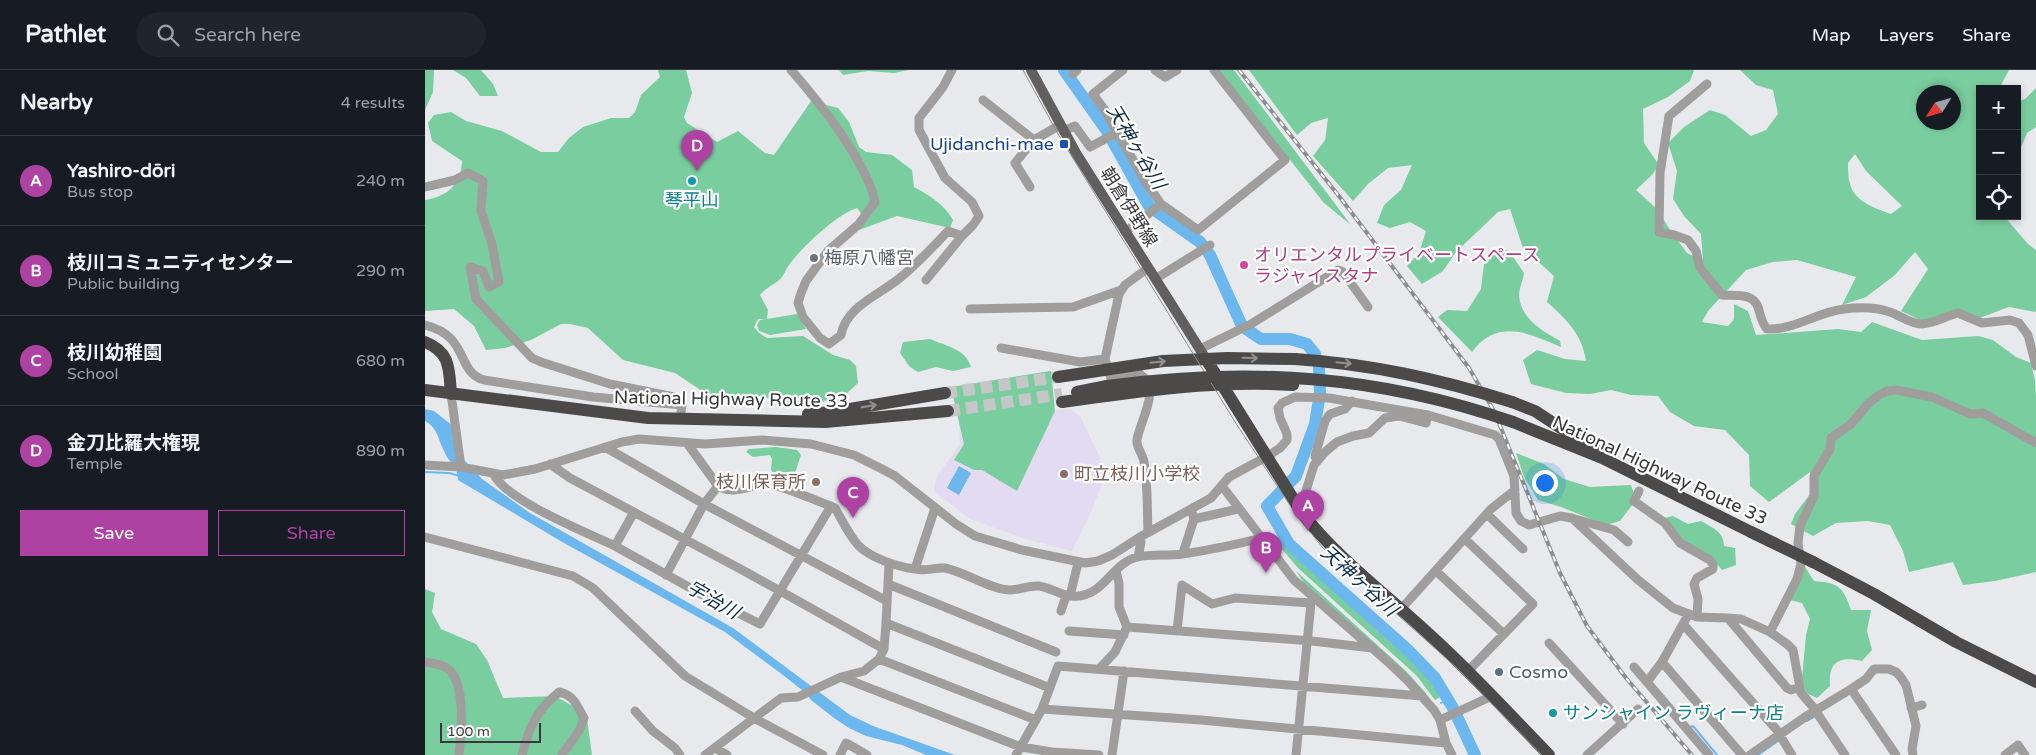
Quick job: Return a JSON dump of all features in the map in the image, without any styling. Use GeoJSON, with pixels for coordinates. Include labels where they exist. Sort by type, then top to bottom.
{"type":"FeatureCollection","features":[{"type":"Feature","properties":{"kind":"highway"},"geometry":{"type":"LineString","coordinates":[[425,342],[435,346],[445,356],[449,368],[451,394]]}},
{"type":"Feature","properties":{"kind":"highway"},"geometry":{"type":"LineString","coordinates":[[1203,354],[1294,500],[1315,529],[1333,549],[1401,608],[1468,672],[1549,755]]}},
{"type":"Feature","properties":{"kind":"highway"},"geometry":{"type":"LineString","coordinates":[[1058,376],[1106,364],[1163,361],[1203,354],[1295,359],[1366,366],[1453,384],[1535,410],[1567,432],[1621,460],[1644,478]]}},
{"type":"Feature","properties":{"kind":"highway"},"geometry":{"type":"LineString","coordinates":[[1515,427],[1406,400],[1338,389],[1293,385],[1221,383],[1062,398],[1107,386],[1188,377],[1272,376],[1357,383],[1448,401],[1515,427],[1644,478]]}},
{"type":"Feature","properties":{"kind":"highway","name":"National Highway Route 33"},"geometry":{"type":"LineString","coordinates":[[425,390],[606,414],[680,419],[876,425],[949,414]]}},
{"type":"Feature","properties":{"kind":"highway"},"geometry":{"type":"LineString","coordinates":[[680,419],[831,412],[945,393]]}},
{"type":"Feature","properties":{"kind":"highway","name":"National Highway Route 33"},"geometry":{"type":"LineString","coordinates":[[1644,478],[1813,562],[1874,594],[1956,642],[2036,682]]}},
{"type":"Feature","properties":{"kind":"main road","name":"朝倉伊野線"},"geometry":{"type":"LineString","coordinates":[[1031,70],[1061,128],[1203,354]]}},
{"type":"Feature","properties":{"kind":"street"},"geometry":{"type":"LineString","coordinates":[[791,70],[841,134],[867,180],[875,202],[859,224],[828,250],[806,280],[801,292],[798,303],[803,317],[820,338],[829,344],[841,335],[843,325],[854,311],[902,277],[948,231],[962,236]]}},
{"type":"Feature","properties":{"kind":"street"},"geometry":{"type":"LineString","coordinates":[[926,280],[979,216],[972,202],[945,178],[926,144],[918,124],[919,118],[943,87],[952,70]]}},
{"type":"Feature","properties":{"kind":"street"},"geometry":{"type":"LineString","coordinates":[[1123,70],[1093,94],[1145,181],[1157,208],[1198,230],[1285,160],[1214,70]]}},
{"type":"Feature","properties":{"kind":"street"},"geometry":{"type":"LineString","coordinates":[[1155,70],[1165,77],[1177,70]]}},
{"type":"Feature","properties":{"kind":"street"},"geometry":{"type":"LineString","coordinates":[[1707,84],[1669,116],[1660,173],[1659,232],[1674,234],[1687,240],[1696,251],[1700,268],[1722,295],[1751,298],[1757,306],[1761,322],[1767,329],[1782,330],[1828,312],[1863,308],[1873,308],[1889,312],[1910,322],[1920,324],[1958,314],[1982,323],[2010,320],[2019,323],[2028,335],[2036,366]]}},
{"type":"Feature","properties":{"kind":"street"},"geometry":{"type":"LineString","coordinates":[[983,100],[1034,140]]}},
{"type":"Feature","properties":{"kind":"street"},"geometry":{"type":"LineString","coordinates":[[1030,187],[1015,163],[1034,140],[1061,128],[1075,126],[1090,147],[1116,133]]}},
{"type":"Feature","properties":{"kind":"street"},"geometry":{"type":"LineString","coordinates":[[425,187],[455,180],[468,173],[483,181],[481,211],[492,244],[499,282],[489,287],[483,271],[470,267],[476,299],[532,358],[611,384],[675,396],[679,398],[681,405],[680,419]]}},
{"type":"Feature","properties":{"kind":"street"},"geometry":{"type":"LineString","coordinates":[[1125,232],[1157,208]]}},
{"type":"Feature","properties":{"kind":"street"},"geometry":{"type":"LineString","coordinates":[[1155,279],[1210,246]]}},
{"type":"Feature","properties":{"kind":"street"},"geometry":{"type":"LineString","coordinates":[[970,309],[1073,307],[1121,290],[1148,268]]}},
{"type":"Feature","properties":{"kind":"street"},"geometry":{"type":"LineString","coordinates":[[1203,354],[1234,333],[1339,270],[1343,272],[1368,308]]}},
{"type":"Feature","properties":{"kind":"street"},"geometry":{"type":"LineString","coordinates":[[1121,290],[1106,364],[1109,378],[1113,380],[1137,374],[1142,375],[1149,390],[1149,401],[1137,441],[1144,462],[1148,532]]}},
{"type":"Feature","properties":{"kind":"street"},"geometry":{"type":"LineString","coordinates":[[425,325],[445,332],[453,339],[471,373],[484,380],[585,396],[681,405]]}},
{"type":"Feature","properties":{"kind":"street"},"geometry":{"type":"LineString","coordinates":[[1001,348],[1079,362],[1106,364]]}},
{"type":"Feature","properties":{"kind":"street"},"geometry":{"type":"LineString","coordinates":[[1770,632],[1797,579],[1801,564],[1798,542],[1799,526],[1814,496],[1814,476],[1830,449],[1831,438],[1851,424],[1864,408],[1879,395],[1887,391],[1896,390],[1932,397],[1970,414],[1983,413],[2036,443]]}},
{"type":"Feature","properties":{"kind":"street"},"geometry":{"type":"LineString","coordinates":[[451,394],[461,468]]}},
{"type":"Feature","properties":{"kind":"street"},"geometry":{"type":"LineString","coordinates":[[425,465],[461,468],[494,475],[522,473],[605,446],[639,439],[705,444],[762,440],[793,442],[830,448],[854,456],[895,476],[965,531],[988,541],[1078,563],[1091,563],[1104,559],[1139,537],[1211,498],[1236,472],[1268,456],[1284,444],[1287,440],[1286,429],[1279,413],[1280,405],[1287,399],[1295,397],[1329,398],[1428,415],[1495,435],[1499,439],[1514,476],[1516,513],[1525,524],[1529,525],[1560,516],[1572,518],[1613,530],[1628,542]]}},
{"type":"Feature","properties":{"kind":"street"},"geometry":{"type":"LineString","coordinates":[[1317,462],[1315,456],[1325,421],[1329,414],[1345,409],[1352,402]]}},
{"type":"Feature","properties":{"kind":"street"},"geometry":{"type":"LineString","coordinates":[[1380,407],[1379,413],[1383,420]]}},
{"type":"Feature","properties":{"kind":"street"},"geometry":{"type":"LineString","coordinates":[[1294,500],[1305,494],[1314,465],[1337,442],[1369,433],[1385,418],[1399,416],[1426,423],[1428,415]]}},
{"type":"Feature","properties":{"kind":"street"},"geometry":{"type":"LineString","coordinates":[[687,443],[718,486],[723,490],[769,484],[835,508],[857,544],[865,551],[889,563],[901,568],[924,571],[945,568],[1003,589],[1041,586],[1068,596],[1079,596],[1094,591],[1103,585],[1123,564],[1138,557],[1183,554],[1261,538]]}},
{"type":"Feature","properties":{"kind":"street"},"geometry":{"type":"LineString","coordinates":[[605,446],[704,504],[887,601]]}},
{"type":"Feature","properties":{"kind":"street"},"geometry":{"type":"LineString","coordinates":[[550,464],[570,478],[780,590],[884,649]]}},
{"type":"Feature","properties":{"kind":"street"},"geometry":{"type":"LineString","coordinates":[[494,475],[502,486],[513,494],[551,516],[615,546],[761,624],[831,506]]}},
{"type":"Feature","properties":{"kind":"street"},"geometry":{"type":"LineString","coordinates":[[667,575],[704,504],[718,486]]}},
{"type":"Feature","properties":{"kind":"street"},"geometry":{"type":"LineString","coordinates":[[1222,486],[1286,571],[1303,590],[1407,680],[1442,719],[1446,743],[1452,755]]}},
{"type":"Feature","properties":{"kind":"street"},"geometry":{"type":"LineString","coordinates":[[1401,608],[1487,514],[1515,490]]}},
{"type":"Feature","properties":{"kind":"street"},"geometry":{"type":"LineString","coordinates":[[1639,491],[1634,501],[1665,523],[1680,543],[1710,560],[1713,565],[1713,569],[1697,578],[1694,584],[1698,599],[1689,619],[1647,682]]}},
{"type":"Feature","properties":{"kind":"street"},"geometry":{"type":"LineString","coordinates":[[915,570],[935,508]]}},
{"type":"Feature","properties":{"kind":"street"},"geometry":{"type":"LineString","coordinates":[[1183,554],[1195,519],[1191,509]]}},
{"type":"Feature","properties":{"kind":"street"},"geometry":{"type":"LineString","coordinates":[[1195,519],[1238,509]]}},
{"type":"Feature","properties":{"kind":"street"},"geometry":{"type":"LineString","coordinates":[[615,546],[634,512]]}},
{"type":"Feature","properties":{"kind":"street"},"geometry":{"type":"LineString","coordinates":[[1487,514],[1523,549]]}},
{"type":"Feature","properties":{"kind":"street"},"geometry":{"type":"LineString","coordinates":[[1572,518],[1637,579],[1689,619],[1779,735],[1792,755]]}},
{"type":"Feature","properties":{"kind":"street"},"geometry":{"type":"LineString","coordinates":[[425,537],[573,576],[593,588],[685,676],[754,718],[823,755]]}},
{"type":"Feature","properties":{"kind":"street"},"geometry":{"type":"LineString","coordinates":[[1138,557],[1141,542],[1139,537]]}},
{"type":"Feature","properties":{"kind":"street"},"geometry":{"type":"LineString","coordinates":[[1465,539],[1533,604],[1468,672]]}},
{"type":"Feature","properties":{"kind":"street"},"geometry":{"type":"LineString","coordinates":[[705,755],[781,698],[798,697],[841,677],[864,671],[879,659],[884,649],[889,563]]}},
{"type":"Feature","properties":{"kind":"street"},"geometry":{"type":"LineString","coordinates":[[1061,611],[1068,596],[1078,563]]}},
{"type":"Feature","properties":{"kind":"street"},"geometry":{"type":"LineString","coordinates":[[1100,668],[1115,652],[1126,631],[1119,607],[1119,582],[1116,571]]}},
{"type":"Feature","properties":{"kind":"street"},"geometry":{"type":"LineString","coordinates":[[1436,571],[1504,634]]}},
{"type":"Feature","properties":{"kind":"street"},"geometry":{"type":"LineString","coordinates":[[888,584],[1055,652]]}},
{"type":"Feature","properties":{"kind":"street"},"geometry":{"type":"LineString","coordinates":[[1177,632],[1182,585],[1212,604],[1235,598],[1314,601]]}},
{"type":"Feature","properties":{"kind":"street"},"geometry":{"type":"LineString","coordinates":[[1296,755],[1314,601]]}},
{"type":"Feature","properties":{"kind":"street"},"geometry":{"type":"LineString","coordinates":[[1728,618],[1787,688],[1791,690],[1798,688]]}},
{"type":"Feature","properties":{"kind":"street"},"geometry":{"type":"LineString","coordinates":[[1689,619],[1741,619],[1770,632],[1787,644],[1793,650],[1798,688],[1845,755]]}},
{"type":"Feature","properties":{"kind":"street"},"geometry":{"type":"LineString","coordinates":[[886,622],[1050,688]]}},
{"type":"Feature","properties":{"kind":"street"},"geometry":{"type":"LineString","coordinates":[[1069,630],[1177,632],[1372,648]]}},
{"type":"Feature","properties":{"kind":"street"},"geometry":{"type":"LineString","coordinates":[[1549,643],[1623,724]]}},
{"type":"Feature","properties":{"kind":"street"},"geometry":{"type":"LineString","coordinates":[[879,659],[1036,720]]}},
{"type":"Feature","properties":{"kind":"street"},"geometry":{"type":"LineString","coordinates":[[425,662],[435,663],[448,669],[457,680],[461,703],[459,755]]}},
{"type":"Feature","properties":{"kind":"street"},"geometry":{"type":"LineString","coordinates":[[1662,662],[1742,755]]}},
{"type":"Feature","properties":{"kind":"street"},"geometry":{"type":"LineString","coordinates":[[1018,751],[1042,709],[1058,666],[1422,696]]}},
{"type":"Feature","properties":{"kind":"street"},"geometry":{"type":"LineString","coordinates":[[1634,667],[1709,755]]}},
{"type":"Feature","properties":{"kind":"street"},"geometry":{"type":"LineString","coordinates":[[1750,755],[1866,679],[1874,669],[1889,669],[1900,676],[1906,685],[1916,726],[1912,749],[1913,755]]}},
{"type":"Feature","properties":{"kind":"street"},"geometry":{"type":"LineString","coordinates":[[1112,755],[1124,671]]}},
{"type":"Feature","properties":{"kind":"street"},"geometry":{"type":"LineString","coordinates":[[841,677],[1018,751],[1099,755]]}},
{"type":"Feature","properties":{"kind":"street"},"geometry":{"type":"LineString","coordinates":[[1851,689],[1896,755]]}},
{"type":"Feature","properties":{"kind":"street"},"geometry":{"type":"LineString","coordinates":[[521,755],[528,731],[536,716],[545,704],[559,692],[567,694],[574,700],[583,718],[580,729],[562,755]]}},
{"type":"Feature","properties":{"kind":"street"},"geometry":{"type":"LineString","coordinates":[[1442,719],[1492,696]]}},
{"type":"Feature","properties":{"kind":"street"},"geometry":{"type":"LineString","coordinates":[[1911,708],[1922,705]]}},
{"type":"Feature","properties":{"kind":"street"},"geometry":{"type":"LineString","coordinates":[[1042,709],[1201,720],[1446,743]]}},
{"type":"Feature","properties":{"kind":"street"},"geometry":{"type":"LineString","coordinates":[[1587,755],[1638,709]]}},
{"type":"Feature","properties":{"kind":"street"},"geometry":{"type":"LineString","coordinates":[[635,711],[653,731],[675,748],[680,755]]}},
{"type":"Feature","properties":{"kind":"street"},"geometry":{"type":"LineString","coordinates":[[839,755],[846,743],[867,755]]}},
{"type":"Feature","properties":{"kind":"street"},"geometry":{"type":"LineString","coordinates":[[2005,755],[2018,745],[2025,755]]}},
{"type":"Feature","properties":{"kind":"street"},"geometry":{"type":"LineString","coordinates":[[715,748],[727,755]]}},
{"type":"Feature","properties":{"kind":"shaded area","name":"町立枝川小学校"},"geometry":{"type":"Polygon","coordinates":[[[1051,371],[1055,411],[1070,409],[1080,416],[1107,472],[1072,551],[1026,539],[970,519],[934,491],[938,475],[960,444],[959,420],[951,387],[1051,371]]]}},
{"type":"Feature","properties":{"kind":"green space"},"geometry":{"type":"Polygon","coordinates":[[[425,70],[434,70],[433,92],[425,110],[425,70]]]}},
{"type":"Feature","properties":{"kind":"green space"},"geometry":{"type":"Polygon","coordinates":[[[453,70],[481,70],[493,84],[498,96],[480,96],[466,78],[453,70]]]}},
{"type":"Feature","properties":{"kind":"green space"},"geometry":{"type":"Polygon","coordinates":[[[658,70],[686,70],[692,93],[684,117],[687,123],[717,142],[738,131],[765,153],[774,155],[811,101],[838,108],[849,122],[859,147],[866,152],[892,155],[912,170],[914,187],[941,205],[953,220],[950,228],[897,216],[856,231],[862,215],[857,208],[849,211],[820,232],[795,258],[781,278],[760,295],[768,310],[767,319],[797,314],[806,329],[770,335],[759,331],[757,325],[760,320],[765,319],[758,319],[754,327],[759,333],[767,338],[803,336],[833,355],[850,360],[856,366],[858,383],[846,394],[821,402],[786,403],[759,396],[723,397],[705,393],[675,373],[623,360],[588,328],[561,324],[531,340],[505,348],[486,350],[474,326],[454,309],[425,311],[425,200],[440,196],[452,188],[459,177],[462,161],[432,141],[428,123],[434,115],[451,112],[466,121],[502,131],[541,152],[558,152],[569,138],[583,127],[611,118],[629,118],[635,112],[641,95],[660,77],[658,70]]]}},
{"type":"Feature","properties":{"kind":"green space"},"geometry":{"type":"Polygon","coordinates":[[[839,70],[908,70],[894,73],[868,71],[843,75],[839,70]]]}},
{"type":"Feature","properties":{"kind":"green space"},"geometry":{"type":"Polygon","coordinates":[[[1219,70],[1234,70],[1351,225],[1324,203],[1219,70]]]}},
{"type":"Feature","properties":{"kind":"green space"},"geometry":{"type":"Polygon","coordinates":[[[1249,70],[1694,70],[1690,81],[1668,97],[1643,109],[1644,143],[1659,165],[1652,175],[1636,190],[1658,210],[1687,253],[1703,261],[1701,234],[1684,216],[1673,199],[1677,171],[1668,143],[1684,127],[1710,110],[1725,115],[1751,136],[1766,130],[1778,114],[1773,90],[1756,85],[1740,70],[2009,70],[2001,85],[1976,85],[1976,220],[2007,220],[2028,244],[2036,250],[2036,312],[2009,307],[1974,320],[1961,315],[1922,321],[1901,311],[1928,269],[1915,252],[1895,275],[1866,297],[1842,305],[1856,277],[1797,260],[1773,262],[1746,270],[1708,311],[1702,322],[1728,326],[1734,319],[1734,304],[1748,311],[1756,335],[1838,329],[1861,332],[1872,322],[1922,340],[1978,336],[1993,340],[2016,357],[2031,363],[2035,380],[2036,399],[2036,572],[1995,581],[1963,585],[1953,562],[1909,572],[1903,551],[1890,525],[1868,521],[1836,523],[1813,536],[1791,524],[1795,514],[1811,493],[1810,472],[1769,502],[1750,486],[1749,455],[1725,430],[1694,426],[1670,412],[1658,396],[1631,395],[1611,390],[1590,394],[1566,393],[1531,384],[1523,360],[1537,350],[1565,359],[1586,361],[1581,343],[1573,328],[1547,302],[1554,276],[1523,248],[1510,209],[1498,212],[1456,252],[1443,271],[1422,284],[1407,266],[1419,253],[1426,231],[1410,222],[1390,228],[1377,223],[1384,205],[1401,190],[1412,165],[1388,168],[1368,184],[1353,201],[1313,156],[1325,140],[1328,118],[1311,123],[1297,135],[1249,70]],[[1855,154],[1848,163],[1848,177],[1852,190],[1861,200],[1872,207],[1891,214],[1902,206],[1866,171],[1855,154]]]}},
{"type":"Feature","properties":{"kind":"green space"},"geometry":{"type":"Polygon","coordinates":[[[2036,88],[2036,127],[2027,133],[2021,147],[2021,100],[2036,88]]]}},
{"type":"Feature","properties":{"kind":"green space"},"geometry":{"type":"Polygon","coordinates":[[[1494,248],[1509,251],[1524,273],[1519,296],[1528,318],[1546,333],[1560,341],[1561,347],[1525,333],[1503,332],[1492,335],[1482,341],[1472,352],[1438,317],[1447,310],[1467,311],[1481,289],[1484,264],[1494,248]]]}},
{"type":"Feature","properties":{"kind":"green space"},"geometry":{"type":"Polygon","coordinates":[[[930,339],[960,352],[965,356],[971,367],[953,371],[936,367],[918,372],[910,367],[900,353],[903,342],[930,339]]]}},
{"type":"Feature","properties":{"kind":"green space"},"geometry":{"type":"Polygon","coordinates":[[[1051,371],[1055,411],[1017,491],[982,470],[974,470],[954,460],[964,444],[951,387],[1051,371]]]}},
{"type":"Feature","properties":{"kind":"green space"},"geometry":{"type":"Polygon","coordinates":[[[776,447],[797,450],[801,455],[794,476],[791,478],[783,474],[774,474],[771,470],[772,459],[770,455],[753,457],[746,452],[749,449],[776,447]]]}},
{"type":"Feature","properties":{"kind":"green space"},"geometry":{"type":"Polygon","coordinates":[[[1516,453],[1544,464],[1564,479],[1590,487],[1631,485],[1636,500],[1620,521],[1606,525],[1538,500],[1524,477],[1516,453]]]}},
{"type":"Feature","properties":{"kind":"green space"},"geometry":{"type":"Polygon","coordinates":[[[1673,516],[1688,524],[1701,521],[1717,531],[1724,541],[1724,546],[1735,548],[1736,565],[1722,570],[1710,556],[1680,541],[1660,519],[1673,516]]]}},
{"type":"Feature","properties":{"kind":"green space"},"geometry":{"type":"Polygon","coordinates":[[[1280,537],[1308,567],[1412,660],[1431,680],[1442,696],[1435,700],[1417,676],[1298,568],[1275,541],[1280,537]]]}},
{"type":"Feature","properties":{"kind":"green space"},"geometry":{"type":"Polygon","coordinates":[[[1798,565],[1805,567],[1814,581],[1829,583],[1839,587],[1851,610],[1871,610],[1867,631],[1872,650],[1862,661],[1847,659],[1837,662],[1831,671],[1830,686],[1817,698],[1806,693],[1802,678],[1806,635],[1810,619],[1802,603],[1790,600],[1798,565]]]}},
{"type":"Feature","properties":{"kind":"green space"},"geometry":{"type":"Polygon","coordinates":[[[1296,571],[1406,671],[1432,702],[1304,583],[1296,571]]]}},
{"type":"Feature","properties":{"kind":"green space"},"geometry":{"type":"Polygon","coordinates":[[[425,589],[435,593],[432,612],[441,629],[476,644],[487,660],[503,698],[555,696],[578,709],[587,719],[592,755],[425,755],[425,589]]]}},
{"type":"Feature","properties":{"kind":"water","name":"宇治川"},"geometry":{"type":"Polygon","coordinates":[[[425,409],[434,411],[453,426],[455,450],[482,479],[530,513],[733,628],[850,715],[873,726],[955,755],[926,755],[902,745],[866,736],[849,728],[811,700],[807,694],[783,675],[725,632],[564,543],[458,480],[457,471],[446,455],[435,430],[425,421],[425,409]]]}},
{"type":"Feature","properties":{"kind":"water"},"geometry":{"type":"Polygon","coordinates":[[[959,466],[971,473],[959,495],[947,488],[959,466]]]}},
{"type":"Feature","properties":{"kind":"waterway","name":"天神ヶ谷川"},"geometry":{"type":"LineString","coordinates":[[1064,70],[1107,131],[1149,206],[1200,242],[1210,255],[1242,326],[1261,339],[1290,339],[1307,344],[1315,354],[1319,367],[1320,393],[1315,424],[1296,476],[1267,506],[1289,544],[1408,650],[1435,678],[1453,708],[1475,755]]}},
{"type":"Feature","properties":{"kind":"waterway"},"geometry":{"type":"LineString","coordinates":[[425,472],[449,473],[460,476]]}},
{"type":"Feature","properties":{"kind":"waterway","name":"天神ヶ谷川"},"geometry":{"type":"LineString","coordinates":[[1441,703],[1448,699]]}},
{"type":"Feature","properties":{"kind":"waterway"},"geometry":{"type":"LineString","coordinates":[[1807,721],[1816,716]]}},
{"type":"Feature","properties":{"kind":"waterway"},"geometry":{"type":"LineString","coordinates":[[1691,727],[1693,726],[1717,755]]}},
{"type":"Feature","properties":{"kind":"waterway"},"geometry":{"type":"LineString","coordinates":[[1758,755],[1778,741]]}},
{"type":"Feature","properties":{"kind":"tunnel"},"geometry":{"type":"LineString","coordinates":[[945,393],[1058,377]]}},
{"type":"Feature","properties":{"kind":"tunnel"},"geometry":{"type":"LineString","coordinates":[[948,411],[1062,394]]}},
{"type":"Feature","properties":{"kind":"tram line"},"geometry":{"type":"LineString","coordinates":[[1023,70],[1058,134],[1237,425],[1297,516],[1323,548],[1457,668],[1542,755]]}},
{"type":"Feature","properties":{"kind":"railway"},"geometry":{"type":"LineString","coordinates":[[1239,70],[1342,200],[1469,368],[1494,411],[1560,573],[1587,626],[1626,678],[1692,755]]}},
{"type":"Feature","properties":{"kind":"place","name":"Ujidanchi-mae"},"geometry":{"type":"Point","coordinates":[1064,144]}},
{"type":"Feature","properties":{"kind":"place","name":"金刀比羅大権現"},"geometry":{"type":"Point","coordinates":[697,171]}},
{"type":"Feature","properties":{"kind":"place","name":"琴平山"},"geometry":{"type":"Point","coordinates":[692,181]}},
{"type":"Feature","properties":{"kind":"place","name":"梅原八幡宮"},"geometry":{"type":"Point","coordinates":[814,258]}},
{"type":"Feature","properties":{"kind":"place","name":"オリエンタルプライベートスペース ラジャイスタナ"},"geometry":{"type":"Point","coordinates":[1244,265]}},
{"type":"Feature","properties":{"kind":"place","name":"町立枝川小学校"},"geometry":{"type":"Point","coordinates":[1064,474]}},
{"type":"Feature","properties":{"kind":"place","name":"枝川保育所"},"geometry":{"type":"Point","coordinates":[816,482]}},
{"type":"Feature","properties":{"kind":"place","name":"枝川幼稚園"},"geometry":{"type":"Point","coordinates":[853,518]}},
{"type":"Feature","properties":{"kind":"place","name":"Yashiro-dōri"},"geometry":{"type":"Point","coordinates":[1308,531]}},
{"type":"Feature","properties":{"kind":"place","name":"枝川コミュニティセンター"},"geometry":{"type":"Point","coordinates":[1266,573]}},
{"type":"Feature","properties":{"kind":"place","name":"Cosmo"},"geometry":{"type":"Point","coordinates":[1499,672]}},
{"type":"Feature","properties":{"kind":"place","name":"サンシャイン ラヴィーナ店"},"geometry":{"type":"Point","coordinates":[1553,713]}}]}
